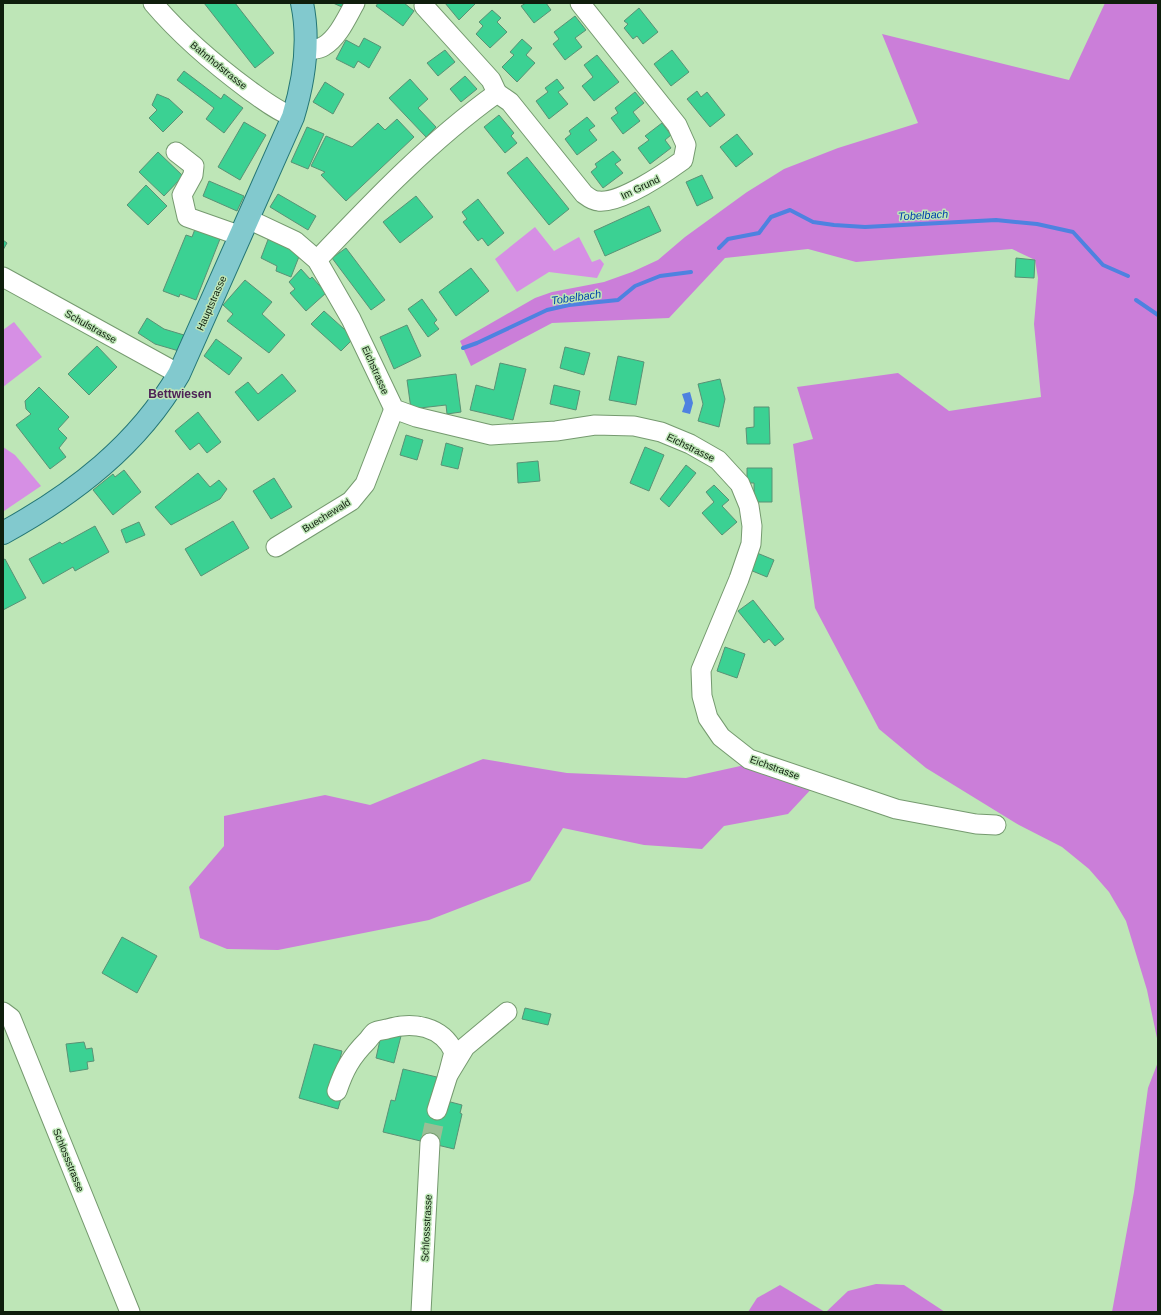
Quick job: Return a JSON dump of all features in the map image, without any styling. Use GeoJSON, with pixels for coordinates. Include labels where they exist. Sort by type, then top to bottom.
{"type":"FeatureCollection","features":[{"type":"Feature","properties":{"kind":"main road","name":"Hauptstrasse"},"geometry":{"type":"LineString","coordinates":[[3,533],[60,500],[110,458],[133,436],[156,410],[179,374],[293,117],[300,92],[306,50],[302,3]]}},
{"type":"Feature","properties":{"kind":"street","name":"Bahnhofstrasse"},"geometry":{"type":"LineString","coordinates":[[153,3],[182,34],[213,63],[271,106],[293,117]]}},
{"type":"Feature","properties":{"kind":"street"},"geometry":{"type":"LineString","coordinates":[[306,50],[317,49],[325,46],[334,37],[356,3]]}},
{"type":"Feature","properties":{"kind":"street","name":"Im Grund"},"geometry":{"type":"LineString","coordinates":[[424,6],[490,80],[497,93],[510,102],[584,194],[597,201],[611,201],[655,180],[683,160],[686,145],[677,125],[580,3]]}},
{"type":"Feature","properties":{"kind":"street"},"geometry":{"type":"LineString","coordinates":[[317,260],[409,166],[478,106],[497,93]]}},
{"type":"Feature","properties":{"kind":"street","name":"Eichstrasse"},"geometry":{"type":"LineString","coordinates":[[176,152],[194,166],[193,174],[182,195],[186,217],[245,228],[295,241],[317,260],[351,319],[394,409],[416,418],[491,435],[518,434],[595,425],[634,426],[661,432],[690,444],[718,460],[740,484],[749,506],[752,526],[750,544],[739,579],[701,670],[702,696],[708,718],[721,737],[749,759],[896,809],[976,824],[996,825]]}},
{"type":"Feature","properties":{"kind":"street","name":"Schulstrasse"},"geometry":{"type":"LineString","coordinates":[[3,277],[179,374]]}},
{"type":"Feature","properties":{"kind":"street","name":"Buechewald"},"geometry":{"type":"LineString","coordinates":[[276,547],[351,501],[365,484],[394,409]]}},
{"type":"Feature","properties":{"kind":"street","name":"Schlossstrasse"},"geometry":{"type":"LineString","coordinates":[[3,1012],[11,1018],[130,1312]]}},
{"type":"Feature","properties":{"kind":"street"},"geometry":{"type":"LineString","coordinates":[[448,1076],[465,1047],[507,1012]]}},
{"type":"Feature","properties":{"kind":"street"},"geometry":{"type":"LineString","coordinates":[[337,1091],[345,1069],[358,1050],[375,1032],[394,1026],[417,1025],[441,1034],[450,1042],[454,1052],[437,1110]]}},
{"type":"Feature","properties":{"kind":"street","name":"Schlossstrasse"},"geometry":{"type":"LineString","coordinates":[[421,1312],[430,1143]]}},
{"type":"Feature","properties":{"kind":"shaded area"},"geometry":{"type":"Polygon","coordinates":[[[1105,3],[1158,3],[1158,1043],[1147,990],[1126,921],[1109,892],[1089,869],[1062,847],[1019,825],[926,768],[879,729],[815,608],[793,444],[813,439],[797,387],[898,373],[949,411],[1041,397],[1034,324],[1038,278],[1035,260],[1012,249],[856,262],[808,249],[725,258],[669,318],[552,323],[471,366],[460,341],[535,298],[552,292],[604,282],[632,272],[658,260],[685,237],[747,192],[784,169],[838,148],[918,123],[882,34],[1069,80],[1105,3]]]}},
{"type":"Feature","properties":{"kind":"shaded area"},"geometry":{"type":"Polygon","coordinates":[[[535,227],[554,251],[579,237],[592,262],[600,259],[604,264],[597,278],[549,272],[517,292],[495,259],[535,227]]]}},
{"type":"Feature","properties":{"kind":"shaded area"},"geometry":{"type":"Polygon","coordinates":[[[14,322],[42,357],[3,387],[3,330],[14,322]]]}},
{"type":"Feature","properties":{"kind":"shaded area"},"geometry":{"type":"Polygon","coordinates":[[[3,447],[15,455],[41,486],[4,511],[3,447]]]}},
{"type":"Feature","properties":{"kind":"shaded area"},"geometry":{"type":"Polygon","coordinates":[[[483,759],[567,773],[686,778],[754,763],[815,785],[788,814],[724,826],[702,849],[644,845],[563,828],[530,881],[429,920],[278,950],[227,949],[200,938],[189,887],[224,846],[224,816],[325,795],[370,805],[483,759]]]}},
{"type":"Feature","properties":{"kind":"shaded area"},"geometry":{"type":"Polygon","coordinates":[[[1158,1062],[1158,1312],[1112,1312],[1134,1192],[1148,1088],[1158,1062]]]}},
{"type":"Feature","properties":{"kind":"shaded area"},"geometry":{"type":"Polygon","coordinates":[[[876,1284],[904,1285],[945,1312],[826,1312],[848,1291],[876,1284]]]}},
{"type":"Feature","properties":{"kind":"shaded area"},"geometry":{"type":"Polygon","coordinates":[[[780,1285],[825,1312],[748,1312],[757,1298],[780,1285]]]}},
{"type":"Feature","properties":{"kind":"water"},"geometry":{"type":"Polygon","coordinates":[[[690,392],[693,403],[690,414],[682,412],[685,403],[682,394],[690,392]]]}},
{"type":"Feature","properties":{"kind":"building"},"geometry":{"type":"Polygon","coordinates":[[[204,3],[235,3],[274,53],[255,68],[204,3]]]}},
{"type":"Feature","properties":{"kind":"building"},"geometry":{"type":"Polygon","coordinates":[[[333,3],[343,3],[342,7],[333,3]]]}},
{"type":"Feature","properties":{"kind":"building"},"geometry":{"type":"Polygon","coordinates":[[[378,3],[404,3],[414,11],[403,26],[376,6],[378,3]]]}},
{"type":"Feature","properties":{"kind":"building"},"geometry":{"type":"Polygon","coordinates":[[[445,3],[476,3],[459,20],[445,3]]]}},
{"type":"Feature","properties":{"kind":"building"},"geometry":{"type":"Polygon","coordinates":[[[526,3],[546,3],[551,10],[534,23],[521,6],[526,3]]]}},
{"type":"Feature","properties":{"kind":"building"},"geometry":{"type":"Polygon","coordinates":[[[639,8],[658,32],[643,44],[637,36],[633,39],[624,28],[628,24],[624,21],[639,8]]]}},
{"type":"Feature","properties":{"kind":"building"},"geometry":{"type":"Polygon","coordinates":[[[492,10],[501,18],[497,22],[507,32],[490,48],[476,34],[483,26],[479,22],[492,10]]]}},
{"type":"Feature","properties":{"kind":"building"},"geometry":{"type":"Polygon","coordinates":[[[575,16],[586,30],[575,38],[582,47],[565,60],[553,44],[559,39],[554,32],[575,16]]]}},
{"type":"Feature","properties":{"kind":"building"},"geometry":{"type":"Polygon","coordinates":[[[364,38],[381,47],[369,68],[358,61],[354,68],[336,59],[346,40],[359,47],[364,38]]]}},
{"type":"Feature","properties":{"kind":"building"},"geometry":{"type":"Polygon","coordinates":[[[522,39],[532,48],[526,55],[535,63],[517,82],[502,67],[514,55],[510,52],[522,39]]]}},
{"type":"Feature","properties":{"kind":"building"},"geometry":{"type":"Polygon","coordinates":[[[445,50],[455,62],[438,76],[427,63],[445,50]]]}},
{"type":"Feature","properties":{"kind":"building"},"geometry":{"type":"Polygon","coordinates":[[[672,50],[689,72],[671,86],[654,64],[672,50]]]}},
{"type":"Feature","properties":{"kind":"building"},"geometry":{"type":"Polygon","coordinates":[[[597,55],[619,82],[594,101],[582,86],[593,77],[584,65],[597,55]]]}},
{"type":"Feature","properties":{"kind":"building"},"geometry":{"type":"Polygon","coordinates":[[[184,71],[221,99],[224,94],[243,108],[224,133],[206,119],[214,108],[177,80],[184,71]]]}},
{"type":"Feature","properties":{"kind":"building"},"geometry":{"type":"Polygon","coordinates":[[[465,76],[477,89],[461,102],[450,89],[465,76]]]}},
{"type":"Feature","properties":{"kind":"building"},"geometry":{"type":"Polygon","coordinates":[[[410,79],[428,99],[418,108],[436,127],[426,137],[389,98],[410,79]]]}},
{"type":"Feature","properties":{"kind":"building"},"geometry":{"type":"Polygon","coordinates":[[[557,79],[564,88],[558,92],[568,104],[549,119],[536,101],[548,92],[545,88],[557,79]]]}},
{"type":"Feature","properties":{"kind":"building"},"geometry":{"type":"Polygon","coordinates":[[[325,82],[344,94],[333,114],[313,102],[325,82]]]}},
{"type":"Feature","properties":{"kind":"building"},"geometry":{"type":"Polygon","coordinates":[[[697,91],[701,97],[707,92],[725,115],[710,127],[687,99],[697,91]]]}},
{"type":"Feature","properties":{"kind":"building"},"geometry":{"type":"Polygon","coordinates":[[[635,92],[644,103],[633,112],[640,121],[623,134],[611,118],[618,113],[615,108],[635,92]]]}},
{"type":"Feature","properties":{"kind":"building"},"geometry":{"type":"Polygon","coordinates":[[[157,94],[169,99],[183,112],[163,132],[149,118],[157,110],[152,105],[157,94]]]}},
{"type":"Feature","properties":{"kind":"building"},"geometry":{"type":"Polygon","coordinates":[[[499,115],[514,133],[511,136],[517,143],[505,153],[484,127],[499,115]]]}},
{"type":"Feature","properties":{"kind":"building"},"geometry":{"type":"Polygon","coordinates":[[[587,117],[595,126],[589,130],[597,140],[577,155],[565,139],[571,134],[569,131],[587,117]]]}},
{"type":"Feature","properties":{"kind":"building"},"geometry":{"type":"Polygon","coordinates":[[[397,119],[414,137],[346,201],[321,175],[325,172],[311,166],[326,136],[352,147],[378,123],[385,130],[397,119]]]}},
{"type":"Feature","properties":{"kind":"building"},"geometry":{"type":"Polygon","coordinates":[[[244,122],[266,135],[240,180],[218,167],[244,122]]]}},
{"type":"Feature","properties":{"kind":"building"},"geometry":{"type":"Polygon","coordinates":[[[662,123],[671,135],[665,140],[671,148],[650,164],[638,148],[649,140],[645,136],[662,123]]]}},
{"type":"Feature","properties":{"kind":"building"},"geometry":{"type":"Polygon","coordinates":[[[307,127],[324,134],[308,169],[291,162],[307,127]]]}},
{"type":"Feature","properties":{"kind":"building"},"geometry":{"type":"Polygon","coordinates":[[[737,134],[753,154],[736,167],[720,147],[737,134]]]}},
{"type":"Feature","properties":{"kind":"building"},"geometry":{"type":"Polygon","coordinates":[[[613,151],[621,160],[615,164],[623,173],[603,188],[591,172],[597,167],[595,164],[613,151]]]}},
{"type":"Feature","properties":{"kind":"building"},"geometry":{"type":"Polygon","coordinates":[[[158,152],[183,176],[164,196],[139,172],[158,152]]]}},
{"type":"Feature","properties":{"kind":"building"},"geometry":{"type":"Polygon","coordinates":[[[527,157],[569,209],[549,225],[507,173],[527,157]]]}},
{"type":"Feature","properties":{"kind":"building"},"geometry":{"type":"Polygon","coordinates":[[[702,175],[713,198],[697,206],[686,182],[702,175]]]}},
{"type":"Feature","properties":{"kind":"building"},"geometry":{"type":"Polygon","coordinates":[[[209,181],[244,196],[237,211],[203,196],[209,181]]]}},
{"type":"Feature","properties":{"kind":"building"},"geometry":{"type":"Polygon","coordinates":[[[146,185],[167,206],[148,225],[127,205],[146,185]]]}},
{"type":"Feature","properties":{"kind":"building"},"geometry":{"type":"Polygon","coordinates":[[[278,194],[316,216],[308,230],[270,207],[278,194]]]}},
{"type":"Feature","properties":{"kind":"building"},"geometry":{"type":"Polygon","coordinates":[[[416,196],[433,217],[400,243],[383,222],[416,196]]]}},
{"type":"Feature","properties":{"kind":"building"},"geometry":{"type":"Polygon","coordinates":[[[478,199],[504,233],[488,246],[482,238],[478,241],[463,222],[467,219],[462,212],[478,199]]]}},
{"type":"Feature","properties":{"kind":"building"},"geometry":{"type":"Polygon","coordinates":[[[649,206],[661,231],[605,256],[594,231],[649,206]]]}},
{"type":"Feature","properties":{"kind":"building"},"geometry":{"type":"Polygon","coordinates":[[[195,229],[220,239],[196,300],[180,294],[179,297],[163,291],[186,235],[192,237],[195,229]]]}},
{"type":"Feature","properties":{"kind":"building"},"geometry":{"type":"Polygon","coordinates":[[[269,237],[300,254],[291,277],[276,271],[277,266],[261,258],[269,237]]]}},
{"type":"Feature","properties":{"kind":"building"},"geometry":{"type":"Polygon","coordinates":[[[3,240],[7,243],[3,250],[3,240]]]}},
{"type":"Feature","properties":{"kind":"building"},"geometry":{"type":"Polygon","coordinates":[[[346,248],[385,300],[371,310],[332,258],[346,248]]]}},
{"type":"Feature","properties":{"kind":"building"},"geometry":{"type":"Polygon","coordinates":[[[1016,258],[1035,260],[1034,278],[1015,277],[1016,258]]]}},
{"type":"Feature","properties":{"kind":"building"},"geometry":{"type":"Polygon","coordinates":[[[471,268],[489,291],[456,316],[439,292],[471,268]]]}},
{"type":"Feature","properties":{"kind":"building"},"geometry":{"type":"Polygon","coordinates":[[[301,269],[310,279],[312,277],[326,293],[306,311],[290,293],[295,289],[289,282],[301,269]]]}},
{"type":"Feature","properties":{"kind":"building"},"geometry":{"type":"Polygon","coordinates":[[[245,280],[272,302],[262,314],[285,335],[269,353],[227,321],[233,314],[223,305],[245,280]]]}},
{"type":"Feature","properties":{"kind":"building"},"geometry":{"type":"Polygon","coordinates":[[[422,299],[437,320],[434,323],[439,329],[428,337],[408,309],[422,299]]]}},
{"type":"Feature","properties":{"kind":"building"},"geometry":{"type":"Polygon","coordinates":[[[324,311],[354,338],[341,351],[311,324],[324,311]]]}},
{"type":"Feature","properties":{"kind":"building"},"geometry":{"type":"Polygon","coordinates":[[[147,318],[164,329],[184,335],[179,351],[155,344],[138,333],[147,318]]]}},
{"type":"Feature","properties":{"kind":"building"},"geometry":{"type":"Polygon","coordinates":[[[407,325],[421,356],[394,369],[380,337],[407,325]]]}},
{"type":"Feature","properties":{"kind":"building"},"geometry":{"type":"Polygon","coordinates":[[[216,339],[242,358],[229,375],[204,356],[216,339]]]}},
{"type":"Feature","properties":{"kind":"building"},"geometry":{"type":"Polygon","coordinates":[[[97,346],[117,367],[89,395],[68,374],[97,346]]]}},
{"type":"Feature","properties":{"kind":"building"},"geometry":{"type":"Polygon","coordinates":[[[565,347],[590,353],[584,375],[560,368],[565,347]]]}},
{"type":"Feature","properties":{"kind":"building"},"geometry":{"type":"Polygon","coordinates":[[[618,356],[644,362],[636,405],[609,400],[618,356]]]}},
{"type":"Feature","properties":{"kind":"building"},"geometry":{"type":"Polygon","coordinates":[[[500,363],[526,369],[513,420],[470,410],[476,385],[494,390],[500,363]]]}},
{"type":"Feature","properties":{"kind":"building"},"geometry":{"type":"Polygon","coordinates":[[[282,374],[296,391],[258,421],[235,392],[248,382],[258,394],[282,374]]]}},
{"type":"Feature","properties":{"kind":"building"},"geometry":{"type":"Polygon","coordinates":[[[456,374],[461,412],[447,414],[446,405],[411,409],[407,380],[456,374]]]}},
{"type":"Feature","properties":{"kind":"building"},"geometry":{"type":"Polygon","coordinates":[[[720,379],[725,399],[719,427],[698,421],[703,404],[698,384],[720,379]]]}},
{"type":"Feature","properties":{"kind":"building"},"geometry":{"type":"Polygon","coordinates":[[[554,385],[580,391],[576,410],[550,404],[554,385]]]}},
{"type":"Feature","properties":{"kind":"building"},"geometry":{"type":"Polygon","coordinates":[[[39,387],[69,417],[58,429],[67,438],[59,448],[66,457],[50,469],[16,425],[31,414],[26,409],[25,401],[39,387]]]}},
{"type":"Feature","properties":{"kind":"building"},"geometry":{"type":"Polygon","coordinates":[[[754,407],[769,407],[770,444],[747,444],[746,428],[754,427],[754,407]]]}},
{"type":"Feature","properties":{"kind":"building"},"geometry":{"type":"Polygon","coordinates":[[[198,412],[221,442],[207,453],[199,443],[190,450],[175,431],[198,412]]]}},
{"type":"Feature","properties":{"kind":"building"},"geometry":{"type":"Polygon","coordinates":[[[406,435],[423,440],[417,460],[400,455],[406,435]]]}},
{"type":"Feature","properties":{"kind":"building"},"geometry":{"type":"Polygon","coordinates":[[[446,443],[463,448],[458,469],[441,465],[446,443]]]}},
{"type":"Feature","properties":{"kind":"building"},"geometry":{"type":"Polygon","coordinates":[[[645,447],[664,455],[649,491],[630,483],[645,447]]]}},
{"type":"Feature","properties":{"kind":"building"},"geometry":{"type":"Polygon","coordinates":[[[538,461],[540,481],[518,483],[517,463],[538,461]]]}},
{"type":"Feature","properties":{"kind":"building"},"geometry":{"type":"Polygon","coordinates":[[[686,465],[696,473],[669,507],[660,499],[686,465]]]}},
{"type":"Feature","properties":{"kind":"building"},"geometry":{"type":"Polygon","coordinates":[[[747,468],[772,468],[772,502],[754,502],[754,483],[747,483],[747,468]]]}},
{"type":"Feature","properties":{"kind":"building"},"geometry":{"type":"Polygon","coordinates":[[[124,470],[141,492],[113,515],[93,490],[113,474],[115,477],[124,470]]]}},
{"type":"Feature","properties":{"kind":"building"},"geometry":{"type":"Polygon","coordinates":[[[198,473],[210,487],[219,480],[227,489],[220,499],[171,525],[155,507],[198,473]]]}},
{"type":"Feature","properties":{"kind":"building"},"geometry":{"type":"Polygon","coordinates":[[[274,478],[292,507],[271,519],[253,491],[274,478]]]}},
{"type":"Feature","properties":{"kind":"building"},"geometry":{"type":"Polygon","coordinates":[[[714,485],[729,500],[722,506],[737,522],[722,535],[702,513],[714,502],[706,492],[714,485]]]}},
{"type":"Feature","properties":{"kind":"building"},"geometry":{"type":"Polygon","coordinates":[[[233,521],[249,548],[201,576],[185,549],[233,521]]]}},
{"type":"Feature","properties":{"kind":"building"},"geometry":{"type":"Polygon","coordinates":[[[139,522],[145,535],[126,543],[121,530],[139,522]]]}},
{"type":"Feature","properties":{"kind":"building"},"geometry":{"type":"Polygon","coordinates":[[[95,526],[109,552],[75,571],[73,567],[43,584],[29,559],[60,542],[62,544],[95,526]]]}},
{"type":"Feature","properties":{"kind":"building"},"geometry":{"type":"Polygon","coordinates":[[[757,553],[774,560],[767,577],[750,570],[757,553]]]}},
{"type":"Feature","properties":{"kind":"building"},"geometry":{"type":"Polygon","coordinates":[[[5,559],[26,598],[3,610],[3,560],[5,559]]]}},
{"type":"Feature","properties":{"kind":"building"},"geometry":{"type":"Polygon","coordinates":[[[753,600],[784,639],[775,646],[769,639],[764,643],[738,611],[753,600]]]}},
{"type":"Feature","properties":{"kind":"building"},"geometry":{"type":"Polygon","coordinates":[[[725,647],[745,654],[737,678],[717,671],[725,647]]]}},
{"type":"Feature","properties":{"kind":"building"},"geometry":{"type":"Polygon","coordinates":[[[122,937],[157,956],[137,993],[102,973],[122,937]]]}},
{"type":"Feature","properties":{"kind":"building"},"geometry":{"type":"Polygon","coordinates":[[[525,1008],[551,1014],[548,1025],[522,1019],[525,1008]]]}},
{"type":"Feature","properties":{"kind":"building"},"geometry":{"type":"Polygon","coordinates":[[[382,1031],[401,1036],[394,1063],[376,1058],[382,1031]]]}},
{"type":"Feature","properties":{"kind":"building"},"geometry":{"type":"Polygon","coordinates":[[[84,1042],[86,1049],[92,1048],[94,1061],[87,1062],[88,1069],[70,1072],[66,1044],[84,1042]]]}},
{"type":"Feature","properties":{"kind":"building"},"geometry":{"type":"Polygon","coordinates":[[[314,1044],[342,1051],[330,1096],[341,1099],[338,1109],[299,1098],[314,1044]]]}},
{"type":"Feature","properties":{"kind":"building"},"geometry":{"type":"Polygon","coordinates":[[[403,1069],[441,1078],[443,1100],[462,1105],[460,1113],[462,1114],[454,1149],[383,1132],[391,1100],[395,1101],[403,1069]]]}},
{"type":"Feature","properties":{"kind":"waterway","name":"Tobelbach"},"geometry":{"type":"LineString","coordinates":[[719,248],[728,239],[759,233],[771,217],[790,210],[813,222],[865,227],[996,220],[1037,224],[1073,232],[1103,265],[1128,276]]}},
{"type":"Feature","properties":{"kind":"waterway","name":"Tobelbach"},"geometry":{"type":"LineString","coordinates":[[463,348],[477,343],[547,310],[569,305],[618,300],[635,286],[660,276],[691,272]]}},
{"type":"Feature","properties":{"kind":"waterway","name":"Tobelbach"},"geometry":{"type":"LineString","coordinates":[[1136,300],[1158,315]]}},
{"type":"Feature","properties":{"kind":"tunnel"},"geometry":{"type":"LineString","coordinates":[[430,1143],[437,1110]]}},
{"type":"Feature","properties":{"kind":"district","name":"Bettwiesen"},"geometry":{"type":"Point","coordinates":[180,394]}}]}
